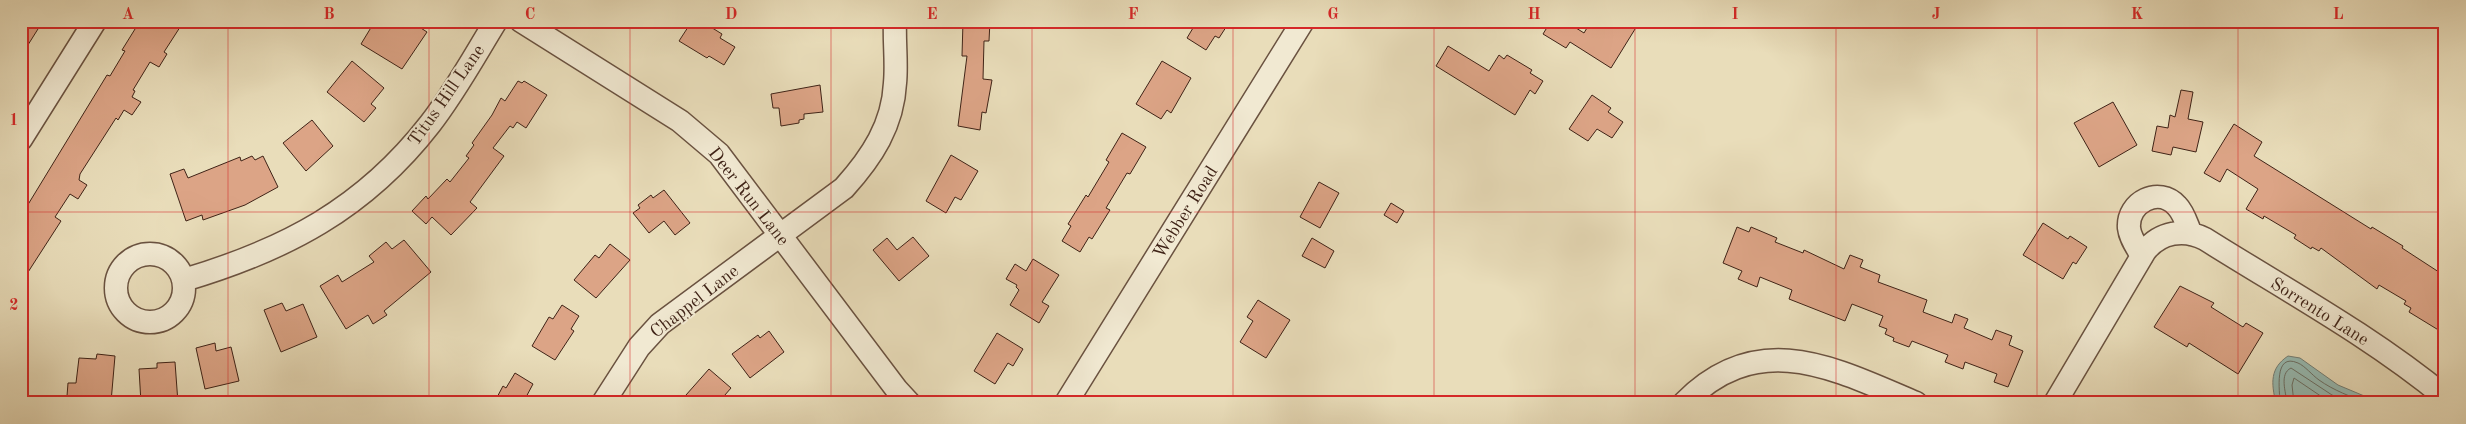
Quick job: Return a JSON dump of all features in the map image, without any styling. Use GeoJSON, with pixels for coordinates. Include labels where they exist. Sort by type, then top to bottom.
{"type":"FeatureCollection","features":[{"type":"Feature","properties":{"kind":"street"},"geometry":{"type":"LineString","coordinates":[[21,139],[95,21]]}},
{"type":"Feature","properties":{"kind":"street","name":"Titus Hill Lane"},"geometry":{"type":"LineString","coordinates":[[184,280],[232,266],[296,238],[356,198],[383,175],[430,124],[496,21]]}},
{"type":"Feature","properties":{"kind":"street","name":"Deer Run Lane"},"geometry":{"type":"LineString","coordinates":[[520,21],[700,136],[720,154],[897,390],[909,403]]}},
{"type":"Feature","properties":{"kind":"street","name":"Chappel Lane"},"geometry":{"type":"LineString","coordinates":[[603,403],[639,347],[660,324],[844,188],[864,166],[878,145],[888,121],[896,82],[895,21]]}},
{"type":"Feature","properties":{"kind":"street","name":"Webber Road"},"geometry":{"type":"LineString","coordinates":[[1066,403],[1303,21]]}},
{"type":"Feature","properties":{"kind":"street"},"geometry":{"type":"LineString","coordinates":[[2142,256],[2131,236],[2129,222],[2133,210],[2146,199],[2160,197],[2172,201],[2181,211],[2191,234]]}},
{"type":"Feature","properties":{"kind":"street","name":"Sorrento Lane"},"geometry":{"type":"LineString","coordinates":[[2055,403],[2148,247],[2161,238],[2175,233],[2191,234],[2205,239],[2374,344],[2412,370],[2445,397]]}},
{"type":"Feature","properties":{"kind":"street"},"geometry":{"type":"LineString","coordinates":[[1684,403],[1705,384],[1728,372],[1752,364],[1786,360],[1820,364],[1916,403]]}},
{"type":"Feature","properties":{"kind":"water"},"geometry":{"type":"Polygon","coordinates":[[[2288,356],[2300,358],[2338,385],[2381,403],[2276,403],[2273,376],[2278,366],[2288,356]]]}},
{"type":"Feature","properties":{"kind":"building"},"geometry":{"type":"Polygon","coordinates":[[[21,21],[43,21],[21,56],[21,21]]]}},
{"type":"Feature","properties":{"kind":"building"},"geometry":{"type":"Polygon","coordinates":[[[140,21],[184,21],[164,52],[167,54],[159,67],[150,62],[133,90],[135,91],[132,97],[141,102],[132,115],[124,110],[118,120],[116,118],[80,174],[79,180],[87,185],[78,199],[70,194],[55,217],[61,221],[21,283],[21,216],[107,75],[110,76],[125,51],[122,50],[140,21]]]}},
{"type":"Feature","properties":{"kind":"building"},"geometry":{"type":"Polygon","coordinates":[[[375,21],[410,21],[427,32],[402,69],[361,44],[375,21]]]}},
{"type":"Feature","properties":{"kind":"building"},"geometry":{"type":"Polygon","coordinates":[[[692,21],[701,21],[722,34],[720,38],[735,47],[724,65],[709,56],[707,58],[679,41],[692,21]]]}},
{"type":"Feature","properties":{"kind":"building"},"geometry":{"type":"Polygon","coordinates":[[[963,21],[990,21],[989,41],[984,41],[983,79],[992,80],[986,113],[982,112],[980,130],[958,126],[967,56],[962,56],[963,21]]]}},
{"type":"Feature","properties":{"kind":"building"},"geometry":{"type":"Polygon","coordinates":[[[1194,21],[1230,21],[1219,38],[1215,36],[1206,50],[1187,38],[1196,23],[1194,21]]]}},
{"type":"Feature","properties":{"kind":"building"},"geometry":{"type":"Polygon","coordinates":[[[1551,21],[1565,21],[1584,33],[1591,21],[1640,21],[1611,68],[1570,42],[1566,48],[1543,34],[1551,21]]]}},
{"type":"Feature","properties":{"kind":"building"},"geometry":{"type":"Polygon","coordinates":[[[1448,46],[1489,71],[1499,55],[1504,59],[1507,55],[1532,70],[1530,73],[1543,81],[1535,94],[1530,90],[1515,115],[1436,66],[1448,46]]]}},
{"type":"Feature","properties":{"kind":"building"},"geometry":{"type":"Polygon","coordinates":[[[352,61],[384,88],[371,104],[376,108],[364,122],[327,92],[352,61]]]}},
{"type":"Feature","properties":{"kind":"building"},"geometry":{"type":"Polygon","coordinates":[[[1162,61],[1191,78],[1171,113],[1167,110],[1161,119],[1136,104],[1162,61]]]}},
{"type":"Feature","properties":{"kind":"building"},"geometry":{"type":"Polygon","coordinates":[[[518,81],[522,83],[524,81],[547,95],[526,128],[517,122],[513,128],[510,126],[493,148],[504,156],[470,202],[477,208],[451,235],[432,217],[426,224],[412,211],[426,196],[428,199],[447,179],[450,182],[469,158],[466,156],[474,145],[472,143],[492,115],[501,98],[505,101],[518,81]]]}},
{"type":"Feature","properties":{"kind":"building"},"geometry":{"type":"Polygon","coordinates":[[[820,85],[823,112],[804,114],[804,119],[799,120],[799,123],[781,126],[779,108],[773,108],[771,94],[820,85]]]}},
{"type":"Feature","properties":{"kind":"building"},"geometry":{"type":"Polygon","coordinates":[[[2181,90],[2193,92],[2188,119],[2203,122],[2196,152],[2173,147],[2171,155],[2152,151],[2157,126],[2168,128],[2170,115],[2175,117],[2181,90]]]}},
{"type":"Feature","properties":{"kind":"building"},"geometry":{"type":"Polygon","coordinates":[[[1592,95],[1611,108],[1608,112],[1623,122],[1612,138],[1597,129],[1588,141],[1569,129],[1592,95]]]}},
{"type":"Feature","properties":{"kind":"building"},"geometry":{"type":"Polygon","coordinates":[[[2113,102],[2137,145],[2099,167],[2074,123],[2113,102]]]}},
{"type":"Feature","properties":{"kind":"building"},"geometry":{"type":"Polygon","coordinates":[[[312,120],[333,146],[306,171],[283,143],[312,120]]]}},
{"type":"Feature","properties":{"kind":"building"},"geometry":{"type":"Polygon","coordinates":[[[2234,124],[2262,142],[2254,156],[2371,229],[2372,227],[2403,246],[2402,248],[2445,276],[2445,334],[2409,312],[2411,308],[2404,304],[2406,301],[2379,285],[2377,289],[2321,248],[2319,251],[2312,247],[2311,249],[2294,238],[2296,235],[2264,216],[2263,219],[2246,209],[2258,189],[2227,169],[2220,182],[2204,173],[2234,124]]]}},
{"type":"Feature","properties":{"kind":"building"},"geometry":{"type":"Polygon","coordinates":[[[1122,133],[1146,147],[1130,174],[1127,173],[1106,208],[1110,210],[1092,239],[1089,237],[1080,252],[1062,241],[1071,226],[1068,224],[1086,195],[1088,197],[1109,162],[1106,160],[1122,133]]]}},
{"type":"Feature","properties":{"kind":"building"},"geometry":{"type":"Polygon","coordinates":[[[951,155],[978,171],[961,200],[955,197],[946,213],[926,201],[951,155]]]}},
{"type":"Feature","properties":{"kind":"building"},"geometry":{"type":"Polygon","coordinates":[[[252,156],[255,160],[263,156],[278,187],[245,205],[203,220],[202,215],[186,221],[170,174],[184,169],[188,178],[240,157],[241,161],[252,156]]]}},
{"type":"Feature","properties":{"kind":"building"},"geometry":{"type":"Polygon","coordinates":[[[1319,182],[1339,193],[1320,228],[1300,217],[1319,182]]]}},
{"type":"Feature","properties":{"kind":"building"},"geometry":{"type":"Polygon","coordinates":[[[664,190],[690,223],[675,235],[664,221],[649,233],[633,213],[640,208],[638,205],[651,195],[653,198],[664,190]]]}},
{"type":"Feature","properties":{"kind":"building"},"geometry":{"type":"Polygon","coordinates":[[[1391,203],[1404,211],[1397,223],[1384,215],[1391,203]]]}},
{"type":"Feature","properties":{"kind":"building"},"geometry":{"type":"Polygon","coordinates":[[[2043,223],[2068,239],[2070,236],[2087,247],[2076,264],[2073,262],[2063,279],[2023,255],[2043,223]]]}},
{"type":"Feature","properties":{"kind":"building"},"geometry":{"type":"Polygon","coordinates":[[[1737,227],[1749,232],[1751,227],[1777,238],[1775,242],[1803,253],[1804,250],[1844,269],[1850,255],[1863,260],[1860,267],[1880,275],[1878,282],[1927,300],[1923,312],[1952,323],[1955,314],[1968,319],[1964,328],[1992,340],[1996,330],[2012,336],[2009,345],[2023,351],[2008,387],[1994,382],[1997,374],[1965,362],[1963,369],[1945,362],[1948,355],[1912,341],[1909,347],[1893,341],[1894,338],[1885,334],[1887,329],[1879,326],[1883,316],[1852,304],[1845,321],[1789,299],[1792,290],[1760,277],[1757,287],[1738,279],[1742,271],[1723,263],[1737,227]]]}},
{"type":"Feature","properties":{"kind":"building"},"geometry":{"type":"Polygon","coordinates":[[[913,237],[929,256],[899,281],[873,250],[887,238],[897,250],[913,237]]]}},
{"type":"Feature","properties":{"kind":"building"},"geometry":{"type":"Polygon","coordinates":[[[1312,238],[1334,251],[1325,268],[1302,256],[1312,238]]]}},
{"type":"Feature","properties":{"kind":"building"},"geometry":{"type":"Polygon","coordinates":[[[404,240],[431,272],[384,311],[387,315],[373,324],[368,315],[346,329],[320,286],[338,275],[342,282],[374,262],[369,256],[386,242],[392,249],[404,240]]]}},
{"type":"Feature","properties":{"kind":"building"},"geometry":{"type":"Polygon","coordinates":[[[610,244],[630,260],[596,298],[574,280],[595,255],[599,258],[610,244]]]}},
{"type":"Feature","properties":{"kind":"building"},"geometry":{"type":"Polygon","coordinates":[[[1033,259],[1059,275],[1042,302],[1049,306],[1039,323],[1010,305],[1019,290],[1016,287],[1017,285],[1006,279],[1015,264],[1026,271],[1033,259]]]}},
{"type":"Feature","properties":{"kind":"building"},"geometry":{"type":"Polygon","coordinates":[[[2180,286],[2214,303],[2211,307],[2243,327],[2246,323],[2263,333],[2238,374],[2189,343],[2187,347],[2154,327],[2180,286]]]}},
{"type":"Feature","properties":{"kind":"building"},"geometry":{"type":"Polygon","coordinates":[[[1258,300],[1290,320],[1266,358],[1240,342],[1253,321],[1247,317],[1258,300]]]}},
{"type":"Feature","properties":{"kind":"building"},"geometry":{"type":"Polygon","coordinates":[[[282,303],[286,311],[303,304],[317,337],[281,352],[264,310],[282,303]]]}},
{"type":"Feature","properties":{"kind":"building"},"geometry":{"type":"Polygon","coordinates":[[[562,305],[579,316],[571,329],[574,331],[555,360],[532,346],[549,317],[553,319],[562,305]]]}},
{"type":"Feature","properties":{"kind":"building"},"geometry":{"type":"Polygon","coordinates":[[[769,331],[784,352],[750,378],[732,354],[758,335],[760,338],[769,331]]]}},
{"type":"Feature","properties":{"kind":"building"},"geometry":{"type":"Polygon","coordinates":[[[997,333],[1023,349],[1013,366],[1008,363],[995,384],[974,371],[997,333]]]}},
{"type":"Feature","properties":{"kind":"building"},"geometry":{"type":"Polygon","coordinates":[[[215,343],[216,351],[231,347],[239,381],[205,389],[196,348],[215,343]]]}},
{"type":"Feature","properties":{"kind":"building"},"geometry":{"type":"Polygon","coordinates":[[[97,354],[115,356],[111,402],[86,403],[86,398],[67,396],[68,383],[76,383],[79,358],[96,359],[97,354]]]}},
{"type":"Feature","properties":{"kind":"building"},"geometry":{"type":"Polygon","coordinates":[[[175,362],[178,403],[141,403],[139,369],[157,368],[157,363],[175,362]]]}},
{"type":"Feature","properties":{"kind":"building"},"geometry":{"type":"Polygon","coordinates":[[[709,369],[731,388],[718,403],[694,403],[686,395],[709,369]]]}},
{"type":"Feature","properties":{"kind":"building"},"geometry":{"type":"Polygon","coordinates":[[[515,373],[533,384],[525,399],[530,403],[494,403],[503,386],[506,388],[515,373]]]}}]}
